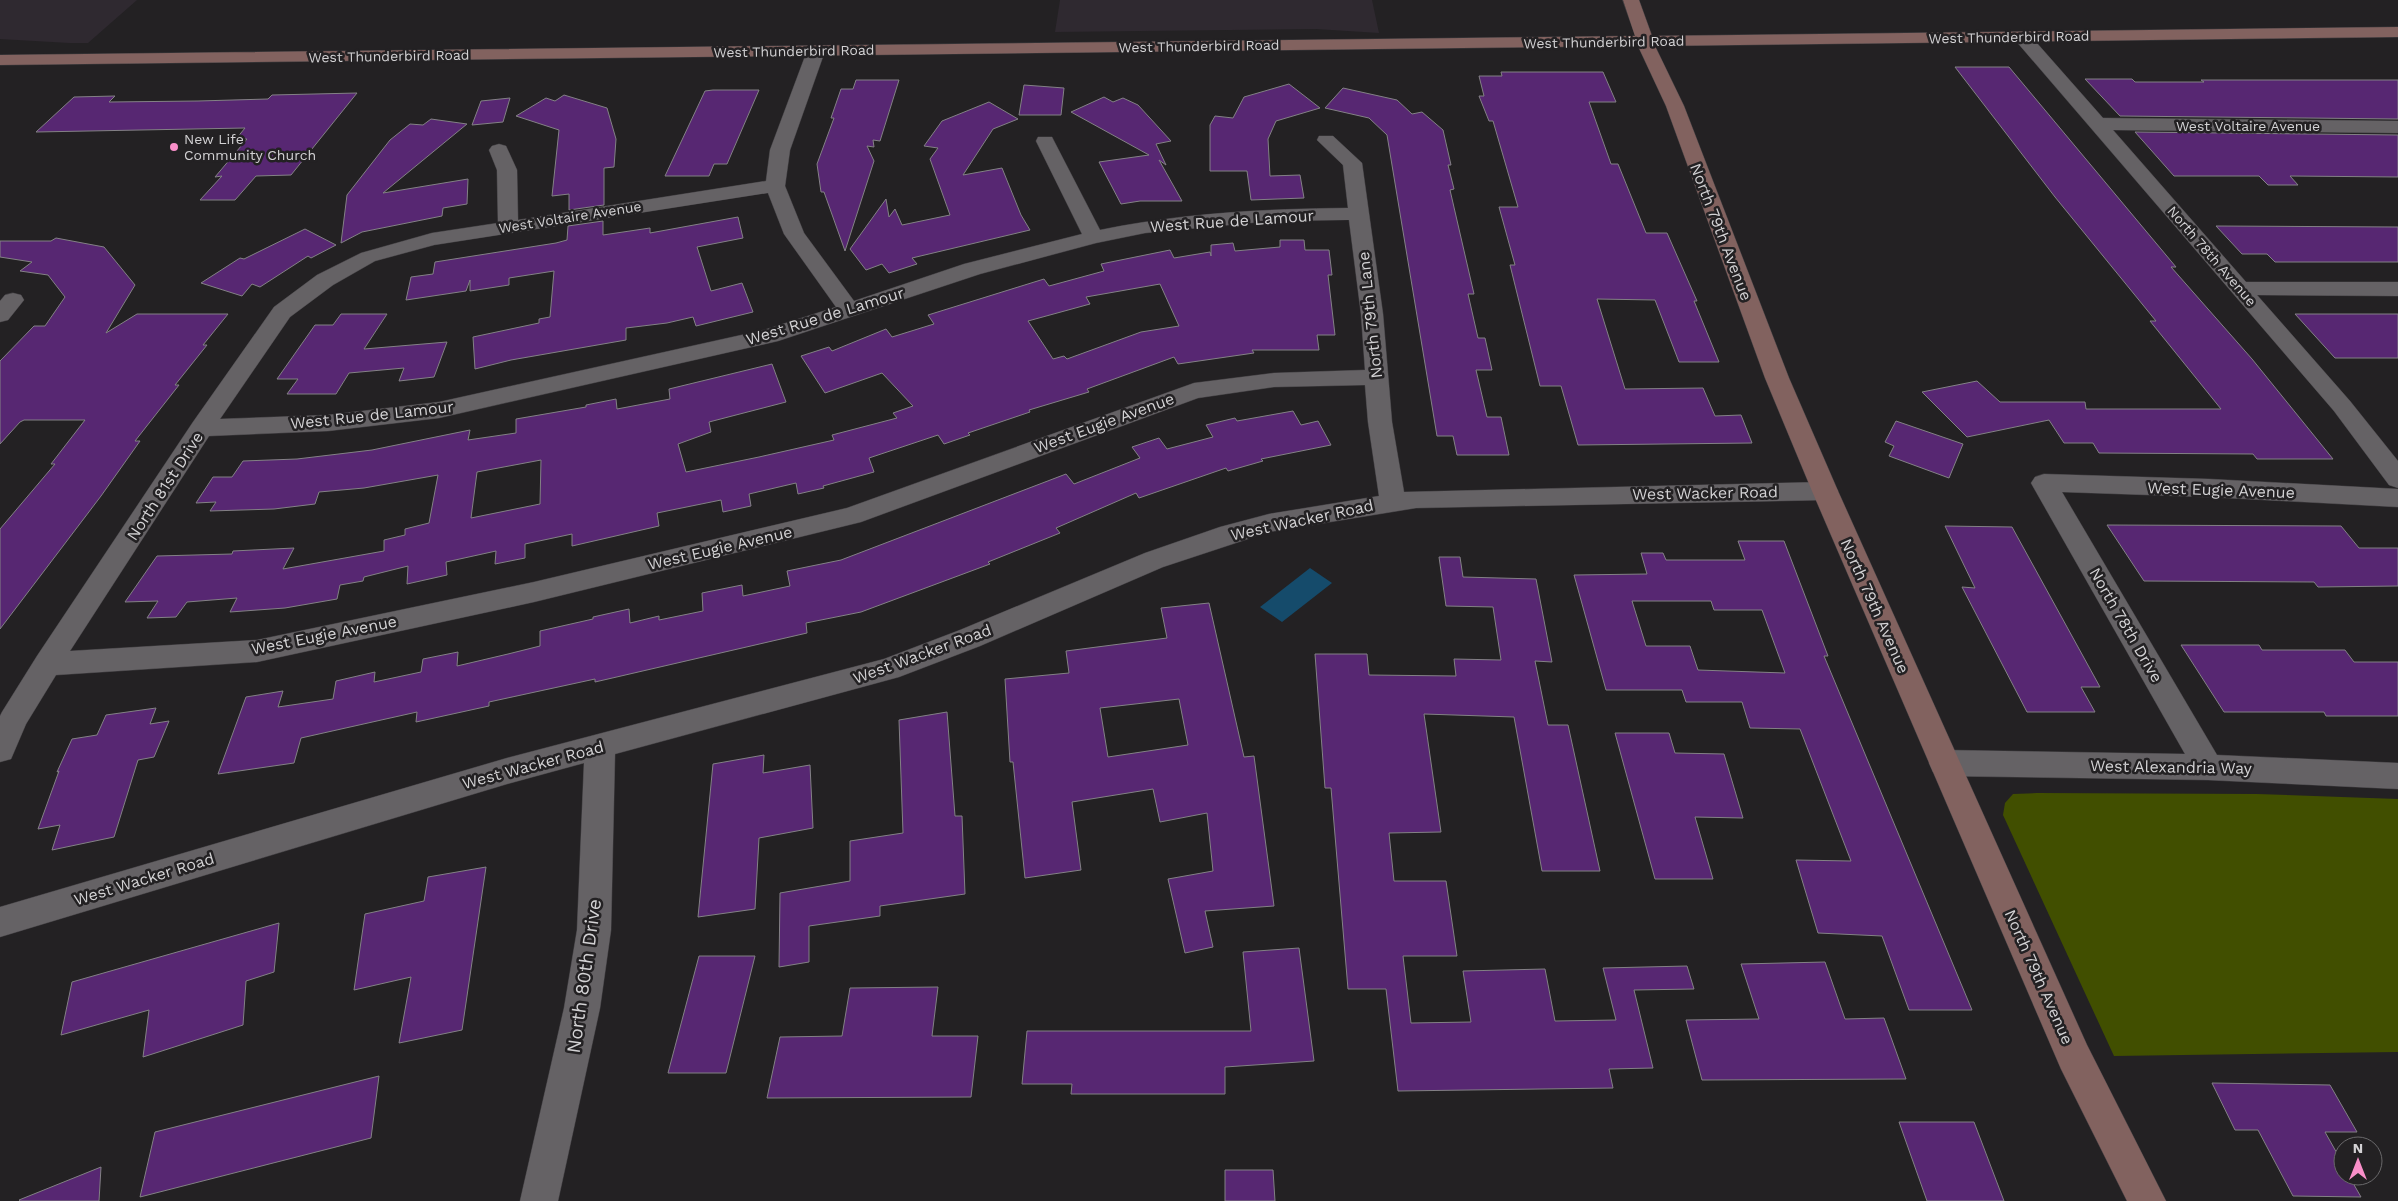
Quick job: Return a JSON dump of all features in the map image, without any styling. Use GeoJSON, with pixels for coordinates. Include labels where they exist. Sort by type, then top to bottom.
{"type":"FeatureCollection","features":[{"type":"Feature","properties":{"kind":"main road","name":"North 79th Avenue"},"geometry":{"type":"LineString","coordinates":[[1631,0],[1641,24],[1645,42],[1676,106],[1685,137],[1777,378],[2074,1057],[2147,1201]]}},
{"type":"Feature","properties":{"kind":"main road","name":"West Thunderbird Road"},"geometry":{"type":"LineString","coordinates":[[0,60],[2398,32]]}},
{"type":"Feature","properties":{"kind":"street","name":"North 78th Avenue"},"geometry":{"type":"LineString","coordinates":[[2022,37],[2342,406],[2398,479]]}},
{"type":"Feature","properties":{"kind":"street"},"geometry":{"type":"LineString","coordinates":[[816,51],[780,150],[775,186],[794,234],[849,309]]}},
{"type":"Feature","properties":{"kind":"street","name":"West Voltaire Avenue"},"geometry":{"type":"LineString","coordinates":[[2098,124],[2398,127]]}},
{"type":"Feature","properties":{"kind":"street","name":"North 79th Lane"},"geometry":{"type":"LineString","coordinates":[[1326,140],[1352,162],[1372,314],[1380,422],[1393,502]]}},
{"type":"Feature","properties":{"kind":"street"},"geometry":{"type":"LineString","coordinates":[[1045,141],[1094,237]]}},
{"type":"Feature","properties":{"kind":"street"},"geometry":{"type":"LineString","coordinates":[[499,150],[507,170],[508,226]]}},
{"type":"Feature","properties":{"kind":"street","name":"West Voltaire Avenue"},"geometry":{"type":"LineString","coordinates":[[368,257],[432,239],[775,186]]}},
{"type":"Feature","properties":{"kind":"street","name":"West Rue de Lamour"},"geometry":{"type":"LineString","coordinates":[[202,428],[328,423],[439,410],[770,336],[972,269],[1094,237],[1192,221],[1271,215],[1358,214]]}},
{"type":"Feature","properties":{"kind":"street","name":"North 81st Drive"},"geometry":{"type":"LineString","coordinates":[[0,750],[13,720],[47,664],[202,428],[282,312],[326,280],[368,257]]}},
{"type":"Feature","properties":{"kind":"street"},"geometry":{"type":"LineString","coordinates":[[2240,288],[2398,289]]}},
{"type":"Feature","properties":{"kind":"street","name":"West Eugie Avenue"},"geometry":{"type":"LineString","coordinates":[[47,664],[257,651],[515,596],[852,516],[1194,391],[1274,380],[1377,377]]}},
{"type":"Feature","properties":{"kind":"street","name":"West Eugie Avenue"},"geometry":{"type":"LineString","coordinates":[[2044,483],[2209,488],[2398,498]]}},
{"type":"Feature","properties":{"kind":"street","name":"North 78th Drive"},"geometry":{"type":"LineString","coordinates":[[2044,483],[2208,767]]}},
{"type":"Feature","properties":{"kind":"street","name":"West Wacker Road"},"geometry":{"type":"LineString","coordinates":[[0,922],[507,771],[889,669],[970,638],[1154,560],[1229,534],[1269,523],[1416,499],[1826,491]]}},
{"type":"Feature","properties":{"kind":"street","name":"North 80th Drive"},"geometry":{"type":"LineString","coordinates":[[539,1201],[582,1008],[594,930],[600,747]]}},
{"type":"Feature","properties":{"kind":"street","name":"West Alexandria Way"},"geometry":{"type":"LineString","coordinates":[[1944,763],[2208,767],[2398,776]]}},
{"type":"Feature","properties":{"kind":"shaded area"},"geometry":{"type":"Polygon","coordinates":[[[0,0],[137,0],[88,43],[70,43],[0,39],[0,0]]]}},
{"type":"Feature","properties":{"kind":"shaded area"},"geometry":{"type":"Polygon","coordinates":[[[1060,0],[1372,0],[1379,33],[1316,29],[1055,32],[1060,0]]]}},
{"type":"Feature","properties":{"kind":"green space"},"geometry":{"type":"Polygon","coordinates":[[[2013,794],[2257,794],[2398,799],[2398,1052],[2114,1056],[2003,815],[2005,803],[2013,794]]]}},
{"type":"Feature","properties":{"kind":"water"},"geometry":{"type":"Polygon","coordinates":[[[1310,568],[1332,583],[1282,622],[1260,607],[1310,568]]]}},
{"type":"Feature","properties":{"kind":"building"},"geometry":{"type":"Polygon","coordinates":[[[1955,67],[2009,67],[2176,267],[2171,267],[2252,359],[2333,459],[2257,459],[2253,454],[2099,453],[2093,443],[2064,443],[2049,420],[1967,437],[1922,392],[1977,381],[2000,402],[2085,402],[2086,409],[2221,409],[2150,321],[2156,321],[2055,197],[1955,67]]]}},
{"type":"Feature","properties":{"kind":"building"},"geometry":{"type":"Polygon","coordinates":[[[1501,72],[1603,72],[1616,102],[1589,102],[1611,164],[1618,164],[1646,233],[1667,233],[1697,301],[1694,301],[1719,362],[1679,362],[1655,300],[1597,299],[1625,389],[1703,388],[1715,416],[1741,415],[1752,443],[1578,445],[1561,386],[1540,386],[1510,265],[1515,265],[1499,207],[1518,207],[1493,121],[1489,121],[1479,96],[1484,96],[1479,76],[1502,76],[1501,72]]]}},
{"type":"Feature","properties":{"kind":"building"},"geometry":{"type":"Polygon","coordinates":[[[2085,79],[2132,79],[2135,82],[2398,80],[2398,119],[2120,116],[2085,79]]]}},
{"type":"Feature","properties":{"kind":"building"},"geometry":{"type":"Polygon","coordinates":[[[856,80],[899,80],[880,141],[873,140],[874,147],[867,146],[874,161],[845,251],[824,192],[821,192],[817,164],[834,118],[831,118],[841,89],[853,89],[856,80]]]}},
{"type":"Feature","properties":{"kind":"building"},"geometry":{"type":"Polygon","coordinates":[[[1289,84],[1320,108],[1276,121],[1268,139],[1270,176],[1300,175],[1304,198],[1251,200],[1247,171],[1210,171],[1210,125],[1215,116],[1233,118],[1244,97],[1289,84]]]}},
{"type":"Feature","properties":{"kind":"building"},"geometry":{"type":"Polygon","coordinates":[[[1024,85],[1064,88],[1061,115],[1019,115],[1024,85]]]}},
{"type":"Feature","properties":{"kind":"building"},"geometry":{"type":"Polygon","coordinates":[[[1343,88],[1397,100],[1412,114],[1422,112],[1443,130],[1454,189],[1450,190],[1474,294],[1468,294],[1478,338],[1485,338],[1492,370],[1476,370],[1487,417],[1501,417],[1509,455],[1457,455],[1453,436],[1437,436],[1387,135],[1369,118],[1325,108],[1343,88]]]}},
{"type":"Feature","properties":{"kind":"building"},"geometry":{"type":"Polygon","coordinates":[[[759,90],[727,164],[714,164],[709,176],[665,176],[705,91],[759,90]]]}},
{"type":"Feature","properties":{"kind":"building"},"geometry":{"type":"Polygon","coordinates":[[[357,93],[291,175],[256,176],[235,200],[200,200],[222,176],[215,177],[247,139],[236,139],[245,128],[36,132],[74,97],[115,96],[109,102],[198,101],[268,99],[272,95],[357,93]]]}},
{"type":"Feature","properties":{"kind":"building"},"geometry":{"type":"Polygon","coordinates":[[[564,95],[607,108],[616,139],[614,167],[604,168],[604,205],[569,210],[569,194],[552,196],[559,130],[516,116],[546,98],[555,101],[564,95]]]}},
{"type":"Feature","properties":{"kind":"building"},"geometry":{"type":"Polygon","coordinates":[[[1104,97],[1113,102],[1123,98],[1138,105],[1171,141],[1156,144],[1166,165],[1159,160],[1182,201],[1140,201],[1121,204],[1099,162],[1149,155],[1071,112],[1104,97]]]}},
{"type":"Feature","properties":{"kind":"building"},"geometry":{"type":"Polygon","coordinates":[[[510,98],[503,122],[472,125],[481,101],[510,98]]]}},
{"type":"Feature","properties":{"kind":"building"},"geometry":{"type":"Polygon","coordinates":[[[989,102],[1018,119],[993,129],[963,175],[1002,168],[1021,215],[1030,230],[912,258],[917,264],[889,273],[882,264],[866,270],[850,249],[886,199],[889,217],[895,209],[902,225],[950,215],[930,159],[938,148],[924,146],[942,121],[989,102]]]}},
{"type":"Feature","properties":{"kind":"building"},"geometry":{"type":"Polygon","coordinates":[[[431,119],[467,124],[383,193],[468,179],[467,204],[443,208],[442,216],[362,232],[341,243],[347,195],[390,140],[410,124],[423,125],[431,119]]]}},
{"type":"Feature","properties":{"kind":"building"},"geometry":{"type":"Polygon","coordinates":[[[2135,132],[2398,135],[2398,177],[2290,176],[2298,185],[2268,185],[2259,176],[2174,176],[2135,132]]]}},
{"type":"Feature","properties":{"kind":"building"},"geometry":{"type":"Polygon","coordinates":[[[738,217],[743,238],[697,247],[711,291],[742,283],[753,312],[696,326],[693,317],[667,323],[626,328],[626,340],[511,360],[475,369],[473,337],[539,323],[539,319],[550,317],[554,271],[509,278],[509,285],[470,291],[470,280],[466,291],[406,300],[411,277],[433,274],[435,262],[556,243],[567,240],[568,226],[603,221],[603,235],[650,228],[650,233],[738,217]]]}},
{"type":"Feature","properties":{"kind":"building"},"geometry":{"type":"Polygon","coordinates":[[[2216,226],[2398,227],[2398,262],[2275,262],[2267,254],[2242,254],[2216,226]]]}},
{"type":"Feature","properties":{"kind":"building"},"geometry":{"type":"Polygon","coordinates":[[[305,229],[336,245],[311,258],[308,256],[260,287],[252,284],[242,296],[201,283],[240,258],[244,259],[305,229]]]}},
{"type":"Feature","properties":{"kind":"building"},"geometry":{"type":"Polygon","coordinates":[[[56,238],[104,247],[135,285],[106,333],[137,314],[228,314],[203,345],[207,345],[175,385],[179,385],[135,441],[140,441],[101,496],[0,629],[0,529],[55,464],[51,464],[85,420],[24,420],[0,444],[0,361],[34,326],[45,326],[65,297],[48,275],[20,271],[32,262],[0,257],[0,241],[51,241],[56,238]]]}},
{"type":"Feature","properties":{"kind":"building"},"geometry":{"type":"Polygon","coordinates":[[[1280,240],[1304,240],[1305,250],[1329,250],[1332,275],[1328,275],[1335,335],[1317,335],[1319,350],[1252,350],[1254,353],[1178,364],[1174,357],[1087,389],[1089,392],[1029,410],[1030,412],[968,433],[970,435],[944,444],[938,435],[869,458],[874,472],[823,486],[824,488],[798,494],[796,483],[749,494],[751,506],[723,512],[721,500],[657,513],[659,526],[572,546],[572,534],[525,544],[525,558],[495,564],[496,551],[446,562],[447,575],[407,584],[408,566],[364,577],[363,581],[340,585],[337,599],[285,608],[230,612],[237,598],[187,602],[176,617],[147,618],[158,601],[125,602],[157,556],[232,554],[233,551],[294,548],[283,569],[384,551],[384,540],[405,535],[405,529],[429,523],[438,475],[364,488],[319,492],[315,504],[274,509],[210,511],[216,502],[196,503],[213,477],[232,477],[243,461],[297,459],[372,450],[470,430],[468,440],[516,433],[516,419],[586,407],[586,405],[616,399],[617,409],[670,399],[669,389],[772,364],[786,402],[709,422],[711,432],[678,444],[686,472],[759,457],[834,440],[832,435],[897,418],[893,413],[913,406],[882,373],[825,393],[801,356],[829,347],[832,351],[886,329],[892,337],[934,324],[928,315],[1044,279],[1049,286],[1104,271],[1101,264],[1170,250],[1174,258],[1210,252],[1211,256],[1211,245],[1233,243],[1235,251],[1280,247],[1280,240]],[[1160,284],[1086,297],[1090,304],[1028,321],[1053,359],[1064,356],[1067,359],[1141,332],[1179,326],[1160,284]],[[541,460],[477,472],[471,518],[540,504],[541,460]]]}},
{"type":"Feature","properties":{"kind":"building"},"geometry":{"type":"Polygon","coordinates":[[[341,314],[387,314],[364,349],[447,342],[434,377],[399,381],[404,368],[349,373],[336,394],[287,394],[298,379],[277,379],[315,325],[333,325],[341,314]]]}},
{"type":"Feature","properties":{"kind":"building"},"geometry":{"type":"Polygon","coordinates":[[[2295,314],[2398,314],[2398,358],[2335,358],[2295,314]]]}},
{"type":"Feature","properties":{"kind":"building"},"geometry":{"type":"Polygon","coordinates":[[[1293,411],[1301,425],[1318,421],[1331,445],[1261,459],[1263,461],[1228,471],[1226,468],[1139,498],[1136,493],[1056,528],[1060,533],[988,562],[990,564],[861,612],[806,623],[807,633],[595,682],[595,679],[489,702],[489,706],[416,722],[417,712],[301,738],[294,763],[218,774],[246,697],[283,691],[278,707],[333,699],[336,681],[375,672],[374,682],[421,672],[423,659],[458,652],[457,666],[508,654],[540,646],[540,631],[593,619],[593,617],[629,609],[630,623],[659,616],[659,620],[703,611],[702,593],[742,585],[743,596],[790,586],[787,571],[841,560],[1066,474],[1074,484],[1140,458],[1132,447],[1159,438],[1167,449],[1213,437],[1206,425],[1235,418],[1237,421],[1293,411]]]}},
{"type":"Feature","properties":{"kind":"building"},"geometry":{"type":"Polygon","coordinates":[[[1896,421],[1963,444],[1949,478],[1889,456],[1894,446],[1885,442],[1896,421]]]}},
{"type":"Feature","properties":{"kind":"building"},"geometry":{"type":"Polygon","coordinates":[[[2107,525],[2341,526],[2359,548],[2398,548],[2398,586],[2318,587],[2314,582],[2144,581],[2107,525]]]}},
{"type":"Feature","properties":{"kind":"building"},"geometry":{"type":"Polygon","coordinates":[[[1945,526],[2012,527],[2100,687],[2081,687],[2095,712],[2027,712],[1962,587],[1975,588],[1945,526]]]}},
{"type":"Feature","properties":{"kind":"building"},"geometry":{"type":"Polygon","coordinates":[[[1738,541],[1784,541],[1828,656],[1824,656],[1972,1010],[1909,1010],[1882,936],[1818,933],[1796,860],[1851,861],[1800,729],[1750,728],[1742,702],[1686,702],[1682,690],[1606,690],[1574,575],[1647,574],[1641,553],[1663,553],[1666,560],[1745,560],[1738,541]],[[1632,601],[1646,646],[1690,646],[1698,670],[1785,673],[1762,610],[1714,610],[1711,601],[1632,601]]]}},
{"type":"Feature","properties":{"kind":"building"},"geometry":{"type":"Polygon","coordinates":[[[1439,557],[1460,557],[1463,577],[1536,579],[1552,662],[1535,661],[1548,725],[1568,725],[1600,871],[1542,871],[1514,717],[1424,714],[1441,832],[1389,833],[1394,881],[1446,881],[1457,956],[1403,956],[1411,1023],[1471,1022],[1463,971],[1545,969],[1555,1021],[1616,1020],[1603,968],[1687,966],[1694,989],[1634,990],[1653,1068],[1609,1069],[1613,1088],[1398,1091],[1386,989],[1348,989],[1331,788],[1325,788],[1315,654],[1367,654],[1369,675],[1456,676],[1454,659],[1501,660],[1493,607],[1446,606],[1439,557]]]}},
{"type":"Feature","properties":{"kind":"building"},"geometry":{"type":"Polygon","coordinates":[[[1209,603],[1244,757],[1254,756],[1274,906],[1205,911],[1213,947],[1185,953],[1168,879],[1213,871],[1207,813],[1160,822],[1153,789],[1072,802],[1081,870],[1025,878],[1013,762],[1010,762],[1005,679],[1069,673],[1066,651],[1167,638],[1161,608],[1209,603]],[[1179,699],[1100,708],[1108,757],[1188,745],[1179,699]]]}},
{"type":"Feature","properties":{"kind":"building"},"geometry":{"type":"Polygon","coordinates":[[[2181,645],[2259,645],[2262,650],[2345,650],[2354,662],[2398,662],[2398,716],[2326,716],[2324,712],[2224,712],[2181,645]]]}},
{"type":"Feature","properties":{"kind":"building"},"geometry":{"type":"Polygon","coordinates":[[[156,708],[150,724],[169,721],[154,757],[138,760],[114,837],[52,850],[60,825],[38,829],[59,771],[57,772],[72,739],[97,735],[106,715],[156,708]]]}},
{"type":"Feature","properties":{"kind":"building"},"geometry":{"type":"Polygon","coordinates":[[[947,712],[955,816],[962,816],[965,894],[880,906],[880,916],[809,926],[809,962],[779,967],[780,893],[850,881],[850,841],[903,833],[899,720],[947,712]]]}},
{"type":"Feature","properties":{"kind":"building"},"geometry":{"type":"Polygon","coordinates":[[[1615,733],[1669,733],[1675,753],[1724,754],[1743,818],[1695,817],[1713,879],[1655,879],[1615,733]]]}},
{"type":"Feature","properties":{"kind":"building"},"geometry":{"type":"Polygon","coordinates":[[[764,755],[763,773],[810,765],[813,828],[759,838],[755,909],[698,917],[713,764],[764,755]]]}},
{"type":"Feature","properties":{"kind":"building"},"geometry":{"type":"Polygon","coordinates":[[[486,867],[462,1030],[399,1043],[411,977],[354,990],[365,914],[424,901],[428,877],[486,867]]]}},
{"type":"Feature","properties":{"kind":"building"},"geometry":{"type":"Polygon","coordinates":[[[279,923],[274,972],[246,981],[243,1025],[143,1057],[149,1010],[61,1035],[72,982],[279,923]]]}},
{"type":"Feature","properties":{"kind":"building"},"geometry":{"type":"Polygon","coordinates":[[[1299,948],[1314,1061],[1225,1067],[1225,1094],[1071,1094],[1072,1084],[1022,1084],[1027,1031],[1251,1031],[1243,952],[1299,948]]]}},
{"type":"Feature","properties":{"kind":"building"},"geometry":{"type":"Polygon","coordinates":[[[699,956],[755,956],[726,1073],[668,1073],[699,956]]]}},
{"type":"Feature","properties":{"kind":"building"},"geometry":{"type":"Polygon","coordinates":[[[1825,962],[1845,1019],[1884,1018],[1906,1079],[1702,1080],[1686,1020],[1759,1019],[1741,964],[1825,962]]]}},
{"type":"Feature","properties":{"kind":"building"},"geometry":{"type":"Polygon","coordinates":[[[938,987],[932,1036],[978,1036],[971,1097],[767,1098],[780,1037],[842,1036],[850,988],[938,987]]]}},
{"type":"Feature","properties":{"kind":"building"},"geometry":{"type":"Polygon","coordinates":[[[379,1076],[371,1138],[140,1197],[155,1132],[379,1076]]]}},
{"type":"Feature","properties":{"kind":"building"},"geometry":{"type":"Polygon","coordinates":[[[2212,1083],[2330,1085],[2357,1132],[2325,1132],[2333,1146],[2333,1186],[2355,1186],[2361,1197],[2293,1196],[2258,1130],[2235,1130],[2212,1083]]]}},
{"type":"Feature","properties":{"kind":"building"},"geometry":{"type":"Polygon","coordinates":[[[1899,1122],[1974,1122],[2004,1201],[1927,1201],[1899,1122]]]}},
{"type":"Feature","properties":{"kind":"building"},"geometry":{"type":"Polygon","coordinates":[[[101,1167],[99,1201],[19,1200],[101,1167]]]}},
{"type":"Feature","properties":{"kind":"building"},"geometry":{"type":"Polygon","coordinates":[[[1225,1170],[1273,1170],[1275,1201],[1225,1201],[1225,1170]]]}},
{"type":"Feature","properties":{"kind":"place","name":"New Life Community Church"},"geometry":{"type":"Point","coordinates":[174,147]}}]}
